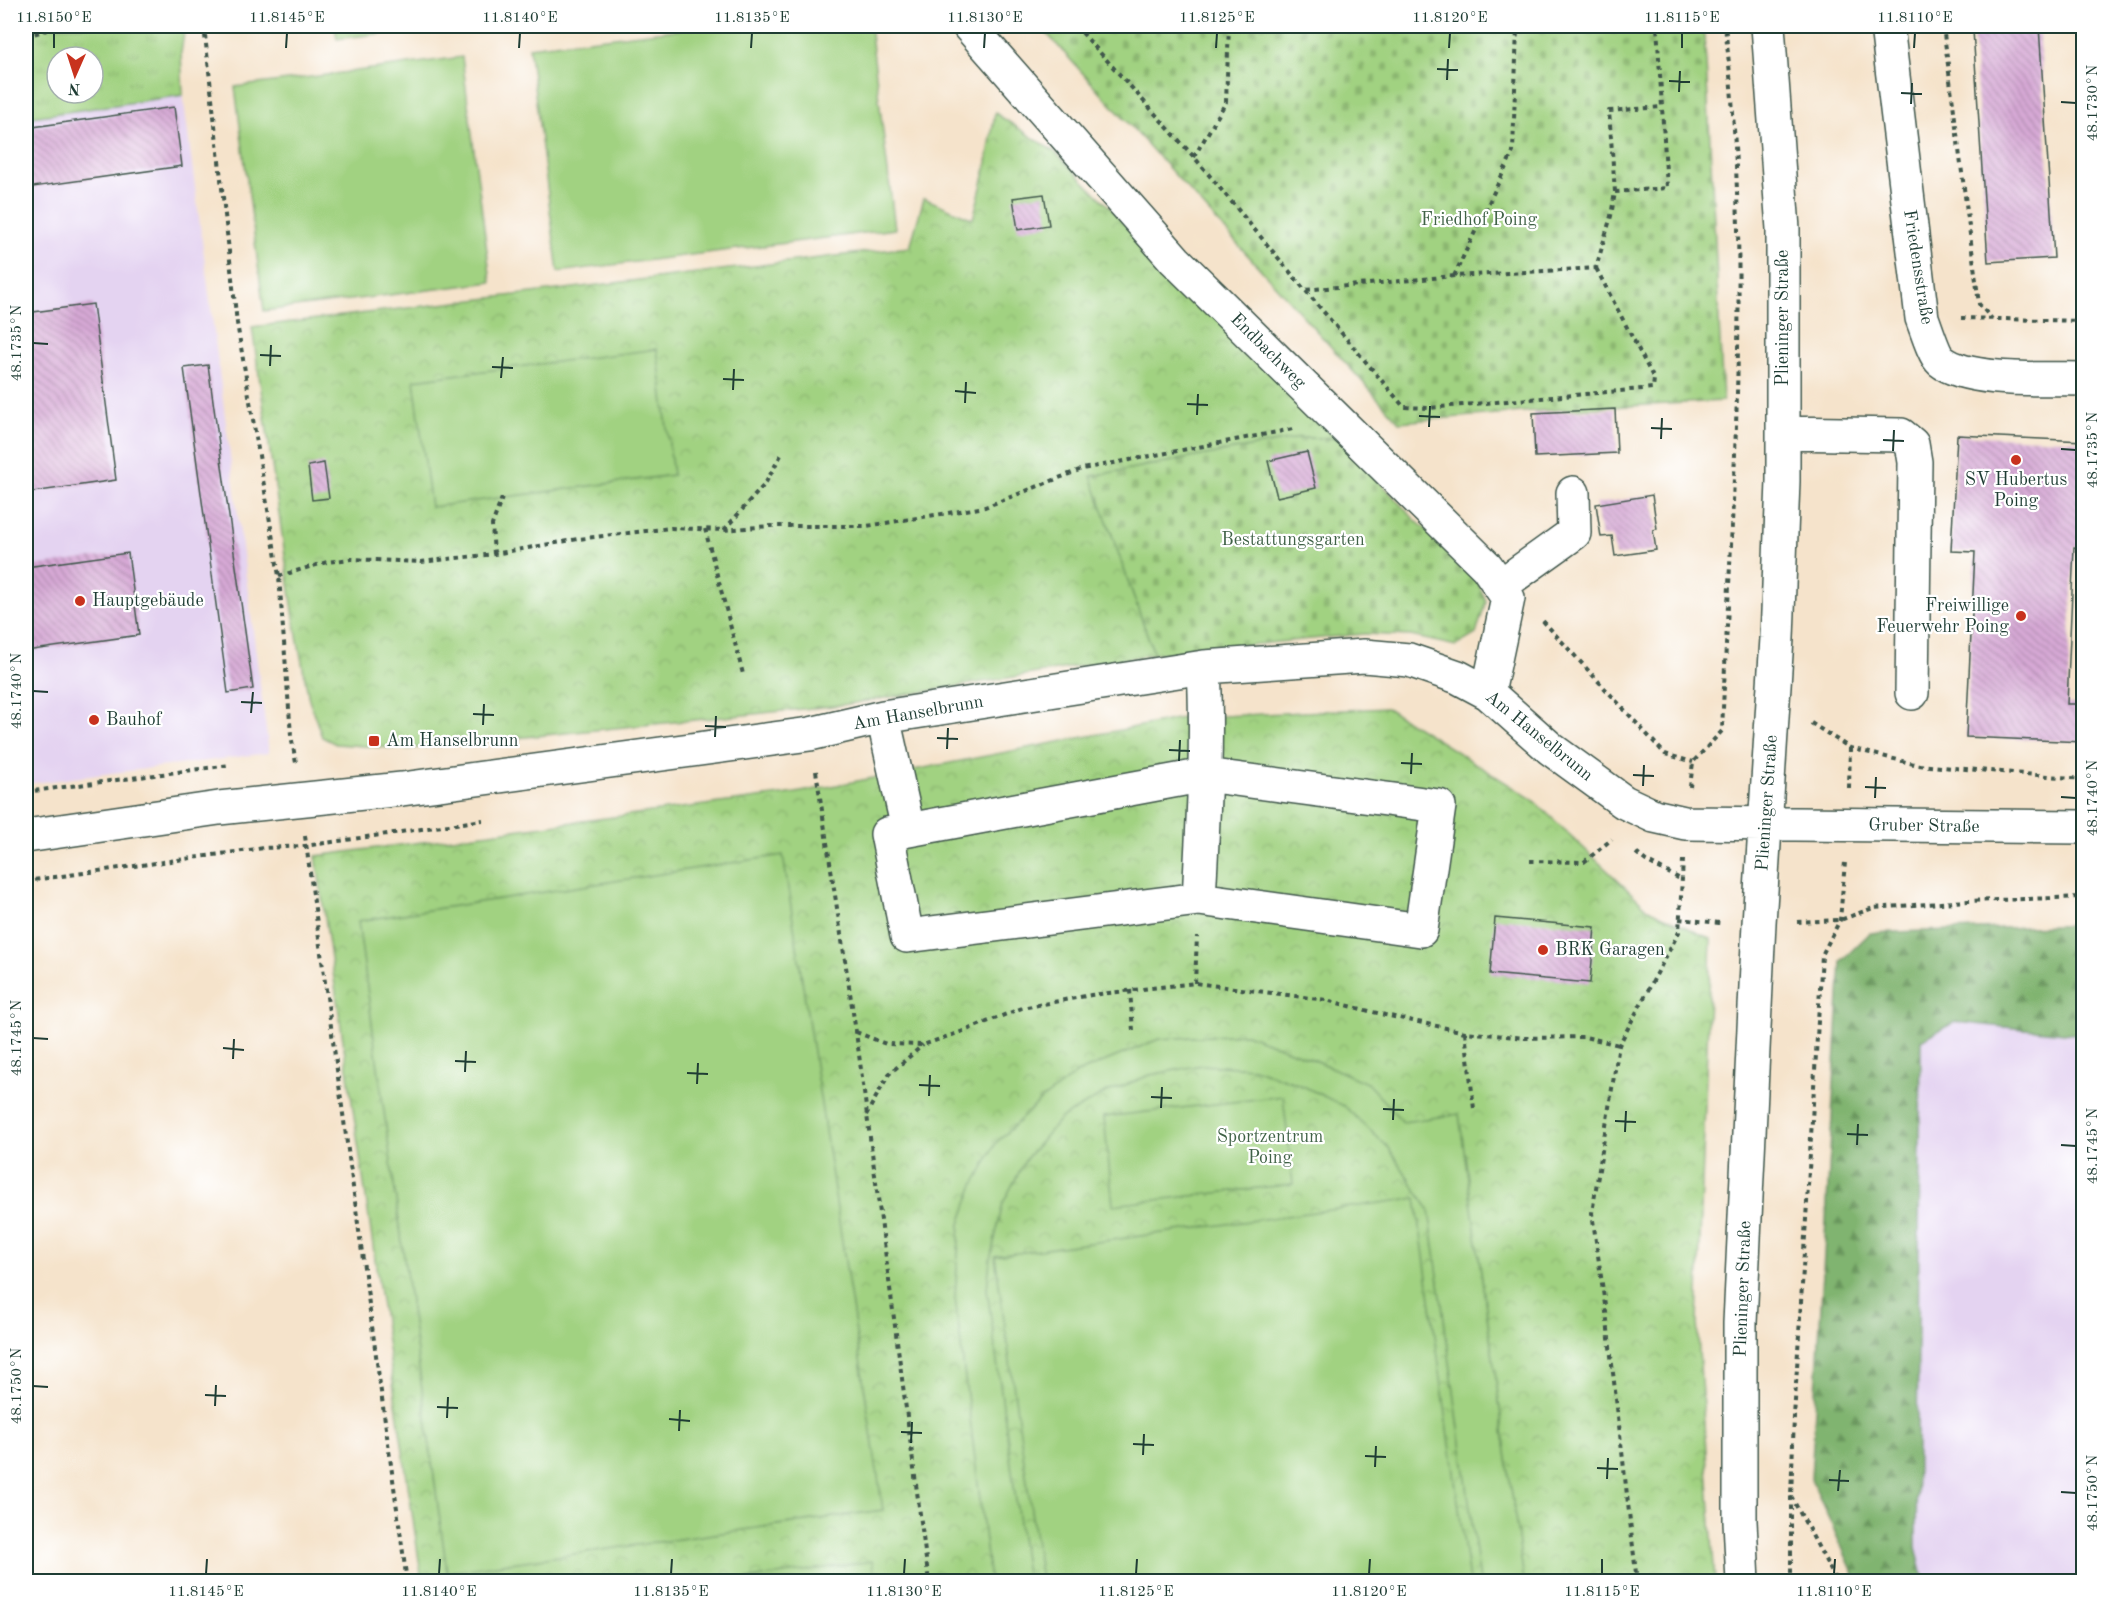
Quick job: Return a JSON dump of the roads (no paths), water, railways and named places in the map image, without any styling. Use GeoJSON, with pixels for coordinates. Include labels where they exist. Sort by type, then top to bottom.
{"type":"FeatureCollection","features":[{"type":"Feature","properties":{"kind":"street","name":"Endbachweg"},"geometry":{"type":"LineString","coordinates":[[969,26],[1175,260],[1487,567],[1504,592]]}},
{"type":"Feature","properties":{"kind":"street","name":"Plieninger Straße"},"geometry":{"type":"LineString","coordinates":[[1743,1581],[1740,1521],[1740,1323],[1759,923],[1777,638],[1784,481],[1783,229],[1768,26]]}},
{"type":"Feature","properties":{"kind":"street","name":"Friedensstraße"},"geometry":{"type":"LineString","coordinates":[[1887,26],[1922,318],[1940,360],[1953,367],[1987,376],[2084,379]]}},
{"type":"Feature","properties":{"kind":"street"},"geometry":{"type":"LineString","coordinates":[[1783,433],[1901,435],[1912,444],[1915,462],[1912,693]]}},
{"type":"Feature","properties":{"kind":"street"},"geometry":{"type":"LineString","coordinates":[[1488,693],[1504,592],[1574,533],[1573,493]]}},
{"type":"Feature","properties":{"kind":"street","name":"Am Hanselbrunn"},"geometry":{"type":"LineString","coordinates":[[26,836],[219,808],[402,789],[810,734],[883,717],[1203,667],[1364,656],[1409,660],[1458,677],[1488,693],[1551,749],[1624,802],[1654,816],[1685,823],[1766,825]]}},
{"type":"Feature","properties":{"kind":"street"},"geometry":{"type":"LineString","coordinates":[[1199,899],[1205,775],[1206,699],[1203,667]]}},
{"type":"Feature","properties":{"kind":"street"},"geometry":{"type":"LineString","coordinates":[[883,717],[908,829]]}},
{"type":"Feature","properties":{"kind":"street"},"geometry":{"type":"LineString","coordinates":[[1205,775],[1439,806],[1421,930],[1199,899],[907,936],[887,834],[908,829],[1205,775]]}},
{"type":"Feature","properties":{"kind":"street","name":"Gruber Straße"},"geometry":{"type":"LineString","coordinates":[[1766,825],[2084,827]]}},
{"type":"Feature","properties":{"kind":"place","name":"SV Hubertus Poing"},"geometry":{"type":"Point","coordinates":[2016,460]}},
{"type":"Feature","properties":{"kind":"place","name":"Hauptgebäude"},"geometry":{"type":"Point","coordinates":[80,601]}},
{"type":"Feature","properties":{"kind":"place","name":"Freiwillige Feuerwehr Poing"},"geometry":{"type":"Point","coordinates":[2021,616]}},
{"type":"Feature","properties":{"kind":"place","name":"Bauhof"},"geometry":{"type":"Point","coordinates":[94,720]}},
{"type":"Feature","properties":{"kind":"place","name":"Am Hanselbrunn"},"geometry":{"type":"Point","coordinates":[374,741]}},
{"type":"Feature","properties":{"kind":"place","name":"BRK Garagen"},"geometry":{"type":"Point","coordinates":[1543,950]}},
{"type":"Feature","properties":{"kind":"park label","name":"Friedhof Poing"},"geometry":{"type":"Point","coordinates":[1479,220]}},
{"type":"Feature","properties":{"kind":"park label","name":"Bestattungsgarten"},"geometry":{"type":"Point","coordinates":[1293,540]}},
{"type":"Feature","properties":{"kind":"park label","name":"Sportzentrum Poing"},"geometry":{"type":"Point","coordinates":[1270,1147]}}]}
